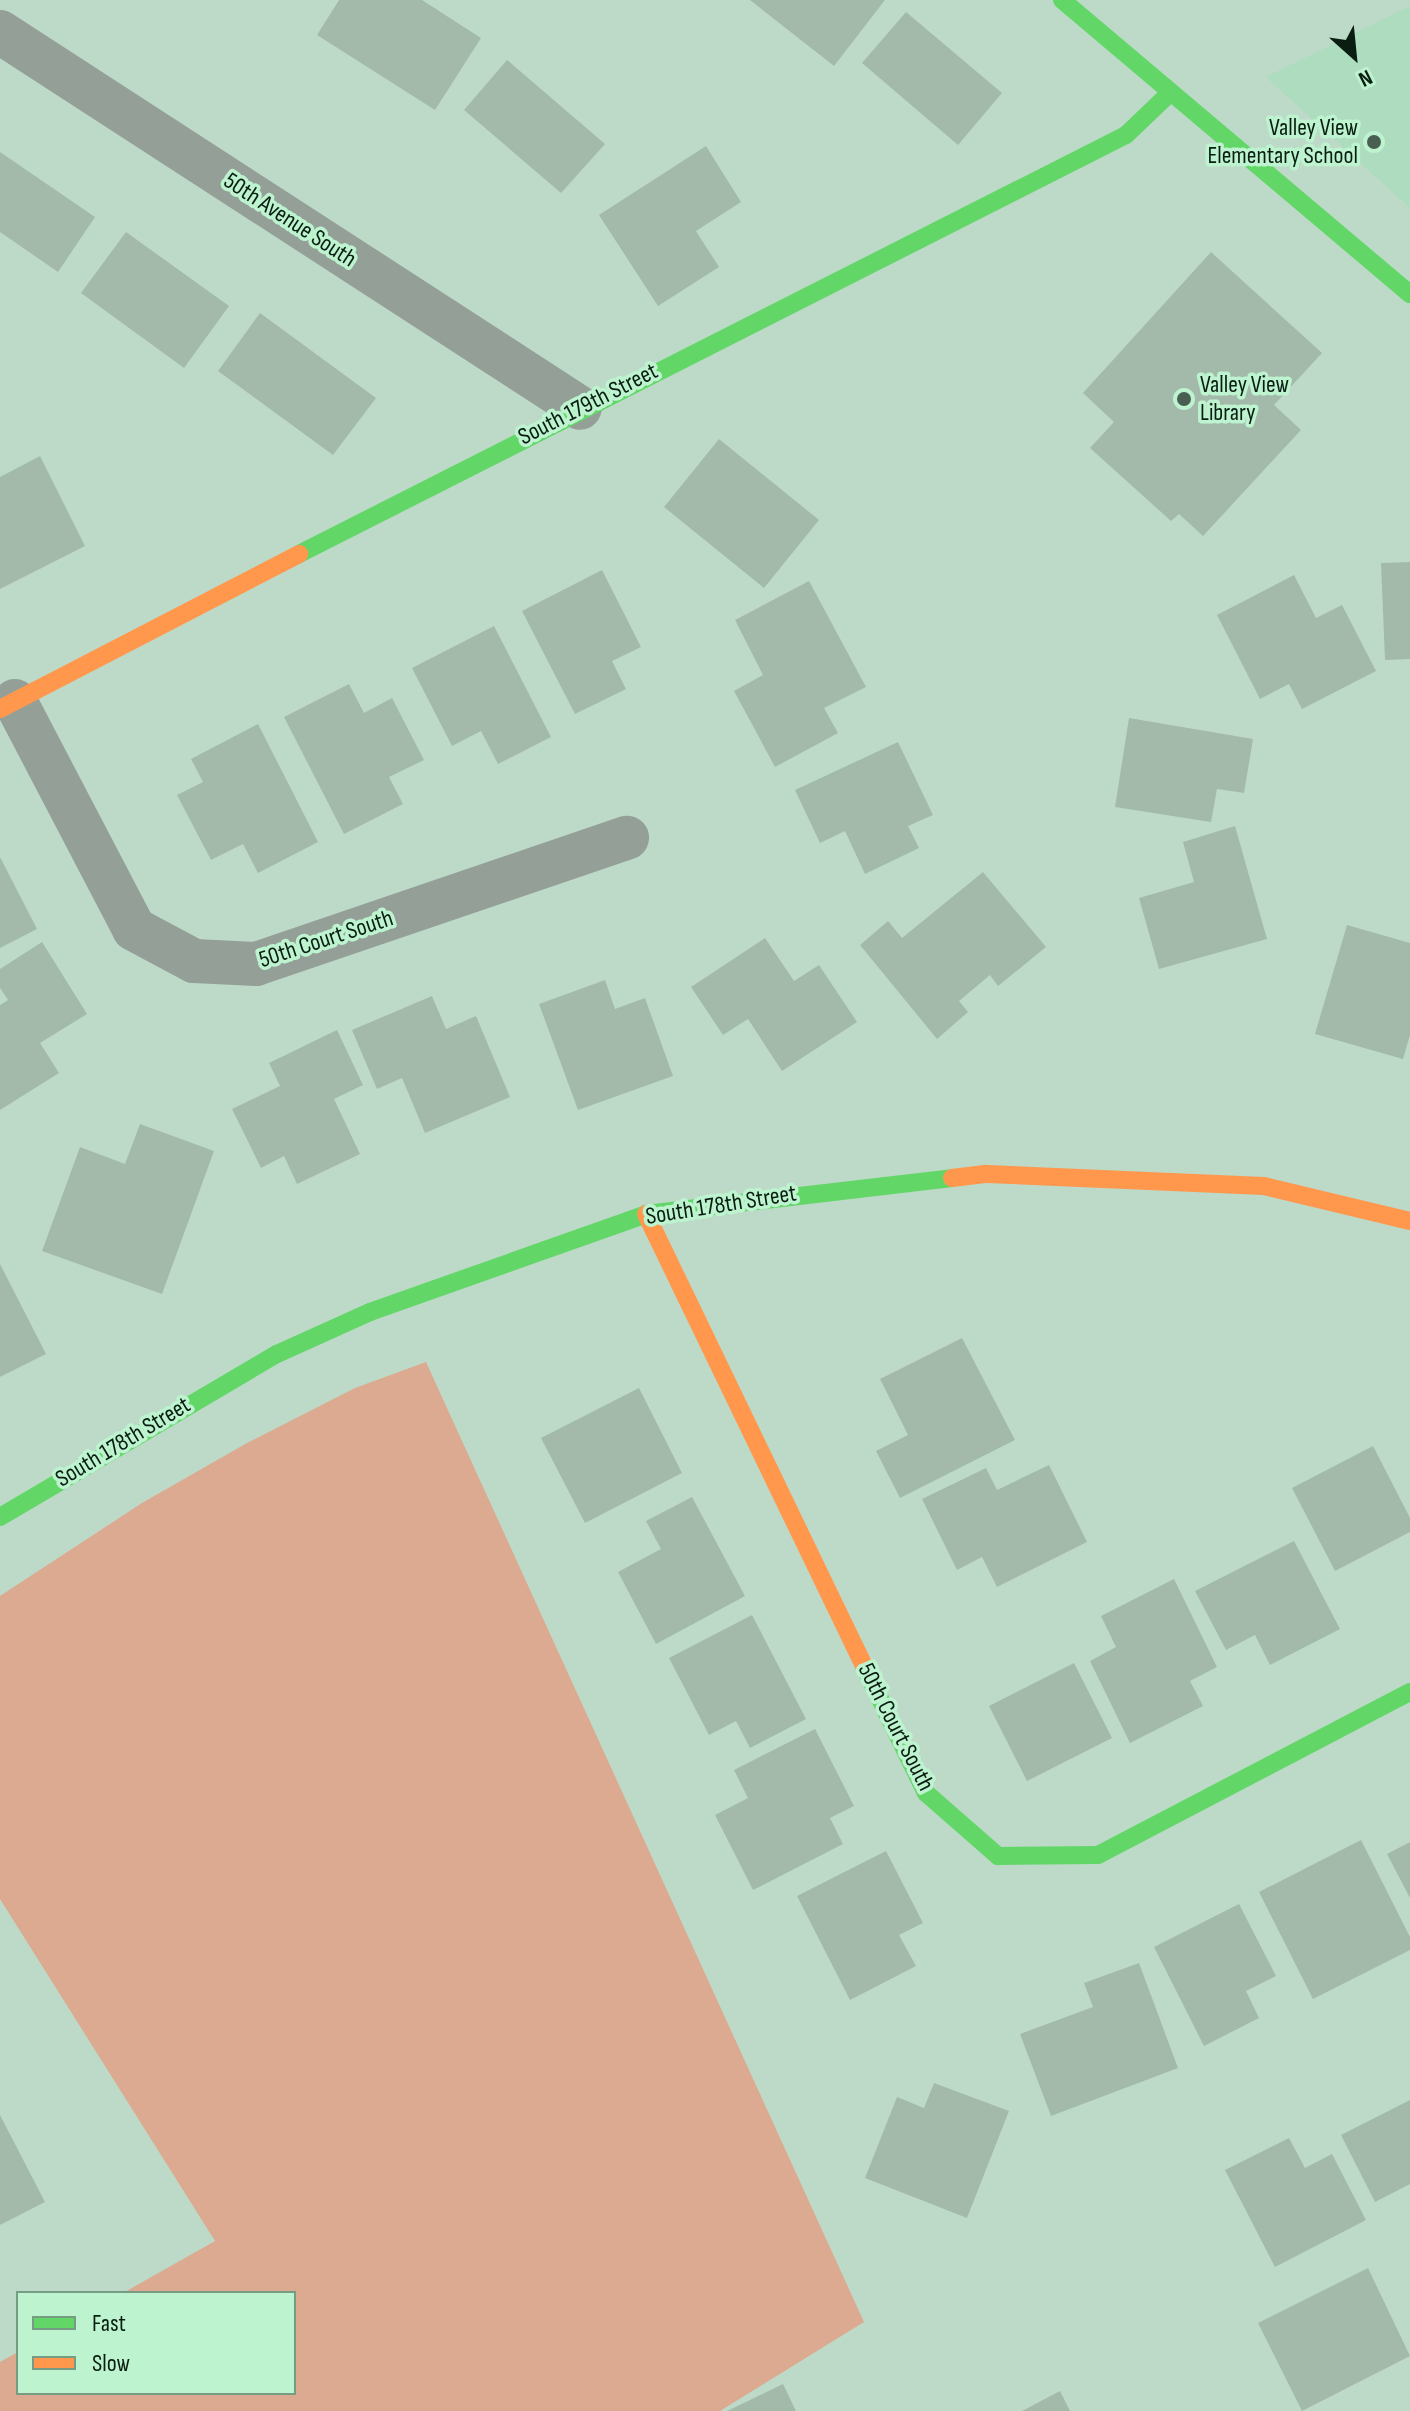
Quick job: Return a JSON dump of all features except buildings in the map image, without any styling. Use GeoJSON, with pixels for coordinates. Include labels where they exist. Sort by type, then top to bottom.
{"type":"FeatureCollection","features":[{"type":"Feature","properties":{"kind":"street"},"geometry":{"type":"LineString","coordinates":[[1062,0],[1410,294]]}},
{"type":"Feature","properties":{"kind":"street","name":"50th Avenue South"},"geometry":{"type":"LineString","coordinates":[[0,32],[580,408]]}},
{"type":"Feature","properties":{"kind":"street","name":"South 179th Street"},"geometry":{"type":"LineString","coordinates":[[7,705],[580,408],[1126,135],[1170,93]]}},
{"type":"Feature","properties":{"kind":"street","name":"50th Court South"},"geometry":{"type":"LineString","coordinates":[[7,705],[134,929],[194,961],[256,964],[627,838]]}},
{"type":"Feature","properties":{"kind":"street","name":"South 178th Street"},"geometry":{"type":"LineString","coordinates":[[0,1517],[173,1410],[277,1354],[370,1312],[646,1214],[987,1174],[1264,1186],[1410,1221]]}},
{"type":"Feature","properties":{"kind":"street","name":"50th Court South"},"geometry":{"type":"LineString","coordinates":[[646,1214],[926,1793],[998,1856],[1098,1855],[1410,1692]]}},
{"type":"Feature","properties":{"kind":"shaded area","name":"Valley View Elementary School"},"geometry":{"type":"Polygon","coordinates":[[[1410,6],[1410,208],[1266,77],[1410,6]]]}},
{"type":"Feature","properties":{"kind":"shaded area"},"geometry":{"type":"Polygon","coordinates":[[[426,1362],[864,2322],[720,2411],[0,2411],[0,2362],[16,2353],[16,2395],[296,2395],[296,2291],[127,2291],[215,2241],[0,1899],[0,1596],[142,1503],[247,1443],[355,1388],[426,1362]]]}},
{"type":"Feature","properties":{"kind":"traffic: fast"},"geometry":{"type":"LineString","coordinates":[[1062,0],[1410,294]]}},
{"type":"Feature","properties":{"kind":"traffic: fast"},"geometry":{"type":"LineString","coordinates":[[299,554],[1126,135],[1170,93]]}},
{"type":"Feature","properties":{"kind":"traffic: fast"},"geometry":{"type":"LineString","coordinates":[[0,1517],[277,1354],[370,1312],[646,1214],[952,1178]]}},
{"type":"Feature","properties":{"kind":"traffic: fast"},"geometry":{"type":"LineString","coordinates":[[865,1668],[926,1793],[998,1856],[1098,1855],[1410,1692]]}},
{"type":"Feature","properties":{"kind":"traffic: slow"},"geometry":{"type":"LineString","coordinates":[[0,709],[299,554]]}},
{"type":"Feature","properties":{"kind":"traffic: slow"},"geometry":{"type":"LineString","coordinates":[[952,1178],[987,1174],[1264,1186],[1410,1221]]}},
{"type":"Feature","properties":{"kind":"traffic: slow"},"geometry":{"type":"LineString","coordinates":[[646,1214],[865,1668]]}},
{"type":"Feature","properties":{"kind":"place","name":"Valley View Elementary School"},"geometry":{"type":"Point","coordinates":[1374,142]}},
{"type":"Feature","properties":{"kind":"place","name":"Valley View Library"},"geometry":{"type":"Point","coordinates":[1184,399]}}]}
